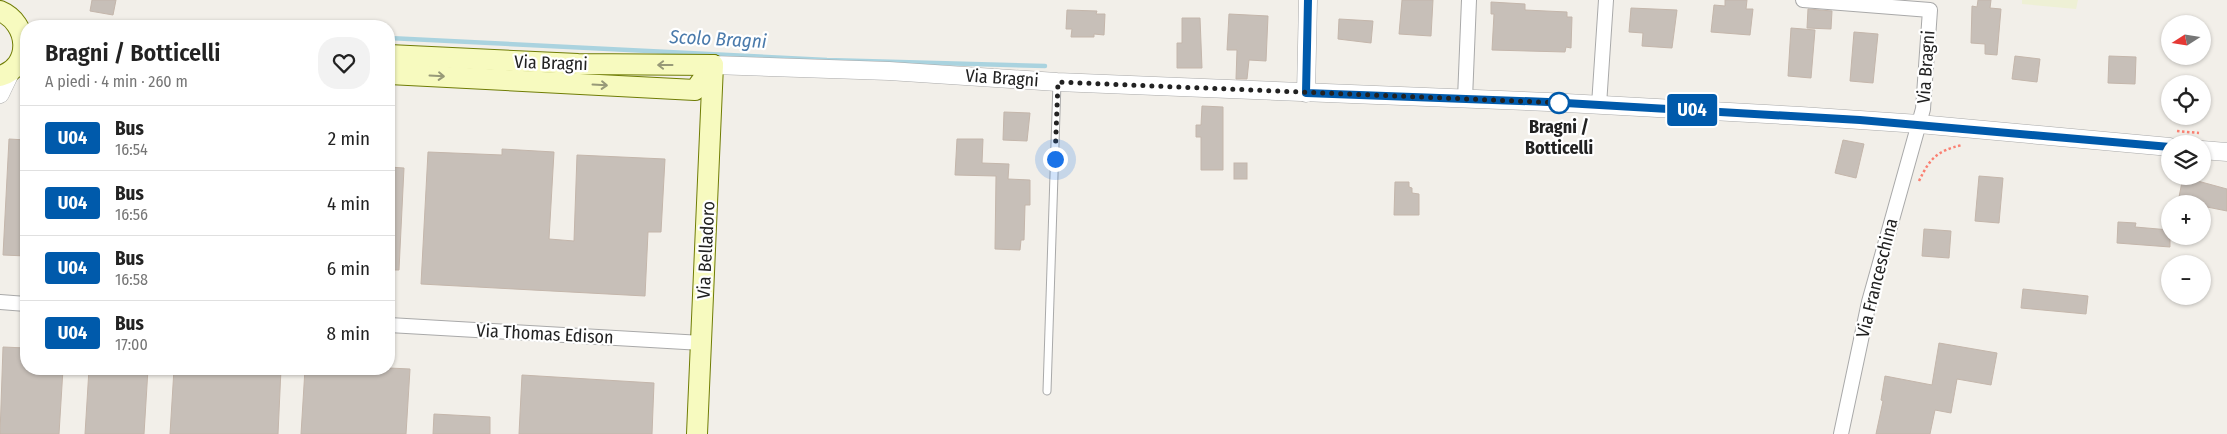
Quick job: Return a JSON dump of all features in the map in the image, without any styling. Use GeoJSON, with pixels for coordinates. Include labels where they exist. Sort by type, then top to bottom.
{"type":"FeatureCollection","features":[{"type":"Feature","properties":{"kind":"main road"},"geometry":{"type":"LineString","coordinates":[[11,18],[20,37]]}},
{"type":"Feature","properties":{"kind":"main road"},"geometry":{"type":"LineString","coordinates":[[14,68],[20,54]]}},
{"type":"Feature","properties":{"kind":"main road","name":"Via Bragni"},"geometry":{"type":"LineString","coordinates":[[395,55],[578,64],[714,65]]}},
{"type":"Feature","properties":{"kind":"main road"},"geometry":{"type":"LineString","coordinates":[[704,91],[714,65]]}},
{"type":"Feature","properties":{"kind":"main road","name":"Via Bragni"},"geometry":{"type":"LineString","coordinates":[[395,74],[704,91]]}},
{"type":"Feature","properties":{"kind":"main road","name":"Via Belladoro"},"geometry":{"type":"LineString","coordinates":[[697,434],[702,343],[704,91]]}},
{"type":"Feature","properties":{"kind":"street"},"geometry":{"type":"LineString","coordinates":[[1306,93],[1308,0]]}},
{"type":"Feature","properties":{"kind":"street"},"geometry":{"type":"LineString","coordinates":[[1465,99],[1469,0]]}},
{"type":"Feature","properties":{"kind":"street"},"geometry":{"type":"LineString","coordinates":[[1599,105],[1606,0]]}},
{"type":"Feature","properties":{"kind":"street","name":"Via Bragni"},"geometry":{"type":"LineString","coordinates":[[1803,0],[1930,5],[1923,109],[1919,124]]}},
{"type":"Feature","properties":{"kind":"street","name":"Via Bragni"},"geometry":{"type":"LineString","coordinates":[[714,65],[889,71],[1058,82],[1599,105],[1919,124],[2161,146]]}},
{"type":"Feature","properties":{"kind":"street"},"geometry":{"type":"LineString","coordinates":[[0,94],[14,68]]}},
{"type":"Feature","properties":{"kind":"street","name":"Via Franceschina"},"geometry":{"type":"LineString","coordinates":[[1841,434],[1869,302],[1919,124]]}},
{"type":"Feature","properties":{"kind":"street"},"geometry":{"type":"LineString","coordinates":[[2211,151],[2227,152]]}},
{"type":"Feature","properties":{"kind":"street"},"geometry":{"type":"LineString","coordinates":[[0,302],[20,304]]}},
{"type":"Feature","properties":{"kind":"street","name":"Via Thomas Edison"},"geometry":{"type":"LineString","coordinates":[[395,325],[702,343]]}},
{"type":"Feature","properties":{"kind":"lane"},"geometry":{"type":"LineString","coordinates":[[1048,391],[1058,82]]}},
{"type":"Feature","properties":{"kind":"path"},"geometry":{"type":"LineString","coordinates":[[1918,183],[1930,160],[1944,149],[1963,144]]}},
{"type":"Feature","properties":{"kind":"green space"},"geometry":{"type":"Polygon","coordinates":[[[2022,0],[2078,0],[2076,9],[2022,4],[2022,0]]]}},
{"type":"Feature","properties":{"kind":"building"},"geometry":{"type":"Polygon","coordinates":[[[92,0],[116,0],[113,15],[90,11],[92,0]]]}},
{"type":"Feature","properties":{"kind":"building"},"geometry":{"type":"Polygon","coordinates":[[[1402,0],[1433,0],[1431,36],[1399,34],[1402,0]]]}},
{"type":"Feature","properties":{"kind":"building"},"geometry":{"type":"Polygon","coordinates":[[[1725,0],[1747,0],[1746,9],[1753,9],[1750,35],[1711,32],[1714,5],[1725,6],[1725,0]]]}},
{"type":"Feature","properties":{"kind":"building"},"geometry":{"type":"Polygon","coordinates":[[[1978,0],[1991,0],[1990,8],[2001,9],[1997,55],[1985,54],[1985,44],[1971,43],[1972,6],[1977,7],[1978,0]]]}},
{"type":"Feature","properties":{"kind":"building"},"geometry":{"type":"Polygon","coordinates":[[[1491,2],[1525,4],[1525,10],[1567,12],[1567,17],[1572,17],[1571,48],[1566,47],[1565,52],[1492,50],[1494,14],[1491,14],[1491,2]]]}},
{"type":"Feature","properties":{"kind":"building"},"geometry":{"type":"Polygon","coordinates":[[[1631,8],[1677,10],[1672,48],[1642,46],[1643,33],[1629,32],[1631,8]]]}},
{"type":"Feature","properties":{"kind":"building"},"geometry":{"type":"Polygon","coordinates":[[[1808,9],[1832,11],[1831,29],[1807,28],[1808,9]]]}},
{"type":"Feature","properties":{"kind":"building"},"geometry":{"type":"Polygon","coordinates":[[[1067,10],[1097,11],[1096,14],[1105,14],[1104,35],[1094,34],[1094,37],[1071,37],[1072,29],[1066,29],[1067,10]]]}},
{"type":"Feature","properties":{"kind":"building"},"geometry":{"type":"Polygon","coordinates":[[[1229,14],[1268,16],[1266,61],[1249,60],[1247,79],[1236,79],[1237,50],[1227,50],[1229,14]]]}},
{"type":"Feature","properties":{"kind":"building"},"geometry":{"type":"Polygon","coordinates":[[[1182,18],[1200,18],[1202,68],[1177,68],[1177,43],[1182,43],[1182,18]]]}},
{"type":"Feature","properties":{"kind":"building"},"geometry":{"type":"Polygon","coordinates":[[[1339,19],[1373,21],[1371,43],[1338,39],[1339,19]]]}},
{"type":"Feature","properties":{"kind":"building"},"geometry":{"type":"Polygon","coordinates":[[[1791,28],[1815,30],[1811,78],[1788,76],[1791,28]]]}},
{"type":"Feature","properties":{"kind":"building"},"geometry":{"type":"Polygon","coordinates":[[[1854,32],[1878,34],[1873,83],[1850,81],[1854,32]]]}},
{"type":"Feature","properties":{"kind":"building"},"geometry":{"type":"Polygon","coordinates":[[[2015,56],[2040,59],[2037,82],[2012,79],[2015,56]]]}},
{"type":"Feature","properties":{"kind":"building"},"geometry":{"type":"Polygon","coordinates":[[[2109,56],[2136,57],[2135,84],[2108,83],[2109,56]]]}},
{"type":"Feature","properties":{"kind":"building"},"geometry":{"type":"Polygon","coordinates":[[[1202,106],[1223,107],[1223,170],[1201,170],[1201,137],[1196,137],[1196,125],[1201,125],[1202,106]]]}},
{"type":"Feature","properties":{"kind":"building"},"geometry":{"type":"Polygon","coordinates":[[[1004,112],[1030,113],[1027,141],[1003,140],[1004,112]]]}},
{"type":"Feature","properties":{"kind":"building"},"geometry":{"type":"Polygon","coordinates":[[[9,139],[20,140],[20,256],[3,255],[9,139]]]}},
{"type":"Feature","properties":{"kind":"building"},"geometry":{"type":"Polygon","coordinates":[[[957,139],[983,139],[982,163],[1009,164],[1008,179],[1030,180],[1030,205],[1025,205],[1024,240],[1021,240],[1020,250],[995,249],[996,176],[955,175],[957,139]]]}},
{"type":"Feature","properties":{"kind":"building"},"geometry":{"type":"Polygon","coordinates":[[[1843,140],[1864,144],[1856,178],[1835,173],[1843,140]]]}},
{"type":"Feature","properties":{"kind":"building"},"geometry":{"type":"Polygon","coordinates":[[[502,149],[554,152],[549,239],[574,241],[577,155],[665,159],[661,232],[648,232],[645,296],[421,284],[428,152],[502,155],[502,149]]]}},
{"type":"Feature","properties":{"kind":"building"},"geometry":{"type":"Polygon","coordinates":[[[1234,163],[1247,163],[1247,179],[1234,179],[1234,163]]]}},
{"type":"Feature","properties":{"kind":"building"},"geometry":{"type":"Polygon","coordinates":[[[395,167],[404,168],[399,270],[395,270],[395,167]]]}},
{"type":"Feature","properties":{"kind":"building"},"geometry":{"type":"Polygon","coordinates":[[[1979,176],[2003,178],[1999,223],[1975,221],[1979,176]]]}},
{"type":"Feature","properties":{"kind":"building"},"geometry":{"type":"Polygon","coordinates":[[[1395,182],[1409,182],[1412,193],[1419,194],[1419,215],[1394,215],[1395,182]]]}},
{"type":"Feature","properties":{"kind":"building"},"geometry":{"type":"Polygon","coordinates":[[[2181,185],[2211,185],[2227,189],[2227,211],[2211,208],[2211,195],[2179,195],[2181,185]]]}},
{"type":"Feature","properties":{"kind":"building"},"geometry":{"type":"Polygon","coordinates":[[[2118,222],[2136,223],[2135,227],[2161,229],[2161,245],[2170,245],[2170,247],[2117,243],[2118,222]]]}},
{"type":"Feature","properties":{"kind":"building"},"geometry":{"type":"Polygon","coordinates":[[[1924,229],[1951,231],[1949,258],[1922,256],[1924,229]]]}},
{"type":"Feature","properties":{"kind":"building"},"geometry":{"type":"Polygon","coordinates":[[[2023,289],[2088,296],[2086,314],[2021,308],[2023,289]]]}},
{"type":"Feature","properties":{"kind":"building"},"geometry":{"type":"Polygon","coordinates":[[[1939,343],[1997,353],[1991,385],[1957,379],[1951,413],[1935,410],[1930,434],[1876,434],[1883,401],[1881,400],[1885,376],[1932,385],[1939,343]]]}},
{"type":"Feature","properties":{"kind":"building"},"geometry":{"type":"Polygon","coordinates":[[[3,347],[20,348],[20,375],[63,375],[59,434],[0,434],[3,347]]]}},
{"type":"Feature","properties":{"kind":"building"},"geometry":{"type":"Polygon","coordinates":[[[395,368],[410,369],[406,434],[301,434],[305,375],[395,375],[395,368]]]}},
{"type":"Feature","properties":{"kind":"building"},"geometry":{"type":"Polygon","coordinates":[[[89,375],[148,375],[144,434],[85,434],[89,375]]]}},
{"type":"Feature","properties":{"kind":"building"},"geometry":{"type":"Polygon","coordinates":[[[174,375],[281,375],[278,434],[170,434],[174,375]]]}},
{"type":"Feature","properties":{"kind":"building"},"geometry":{"type":"Polygon","coordinates":[[[522,375],[654,383],[652,434],[519,434],[522,375]]]}},
{"type":"Feature","properties":{"kind":"building"},"geometry":{"type":"Polygon","coordinates":[[[434,414],[490,417],[490,434],[433,434],[434,414]]]}},
{"type":"Feature","properties":{"kind":"waterway","name":"Scolo Bragni"},"geometry":{"type":"LineString","coordinates":[[395,38],[827,60],[1045,66]]}},
{"type":"Feature","properties":{"kind":"bus line","name":"U04"},"geometry":{"type":"LineString","coordinates":[[1308,0],[1306,93],[1548,102],[1860,120],[2161,146]]}},
{"type":"Feature","properties":{"kind":"place","name":"Bragni / Botticelli"},"geometry":{"type":"Point","coordinates":[1559,103]}},
{"type":"Feature","properties":{"kind":"route"},"geometry":{"type":"LineString","coordinates":[[1055,159],[1058,82],[1565,103],[1559,103]]}}]}
